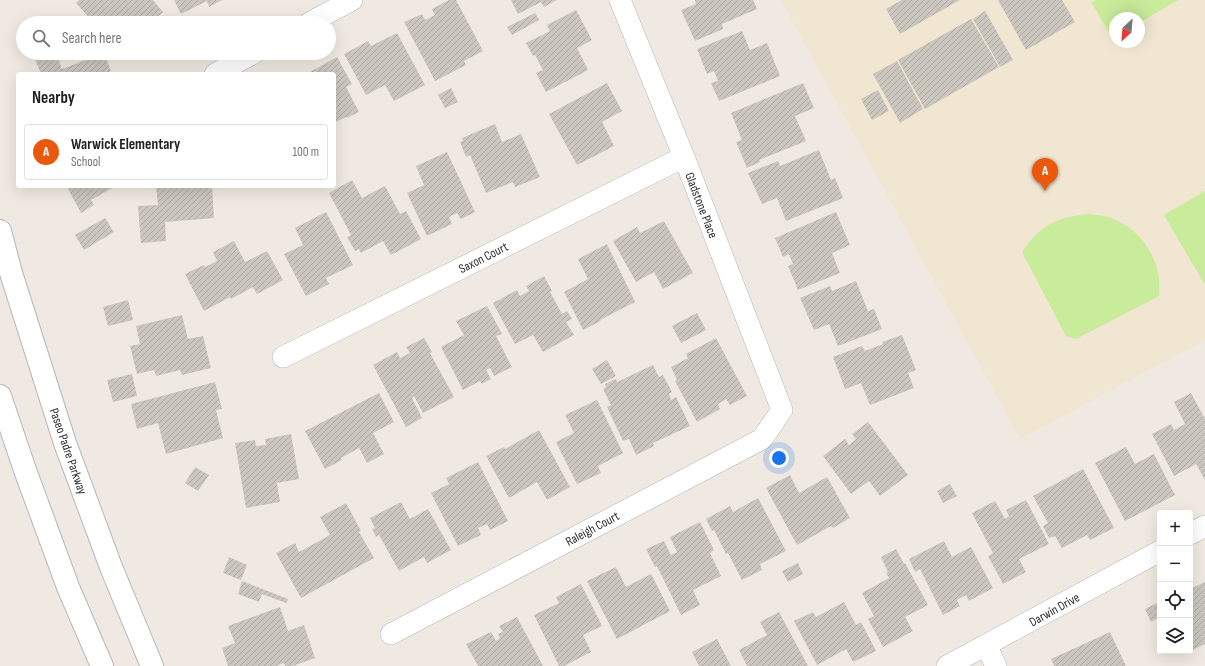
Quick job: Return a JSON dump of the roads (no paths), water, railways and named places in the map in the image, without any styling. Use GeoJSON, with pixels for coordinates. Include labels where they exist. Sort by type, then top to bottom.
{"type":"FeatureCollection","features":[{"type":"Feature","properties":{"kind":"main road","name":"Paseo Padre Parkway"},"geometry":{"type":"LineString","coordinates":[[0,231],[11,273],[65,443],[111,567],[152,666]]}},
{"type":"Feature","properties":{"kind":"main road"},"geometry":{"type":"LineString","coordinates":[[0,396],[25,470],[68,587],[102,666]]}},
{"type":"Feature","properties":{"kind":"street"},"geometry":{"type":"LineString","coordinates":[[322,16],[352,0]]}},
{"type":"Feature","properties":{"kind":"street","name":"Gladstone Place"},"geometry":{"type":"LineString","coordinates":[[620,0],[684,157],[782,410]]}},
{"type":"Feature","properties":{"kind":"street"},"geometry":{"type":"LineString","coordinates":[[219,72],[241,60]]}},
{"type":"Feature","properties":{"kind":"street","name":"Saxon Court"},"geometry":{"type":"LineString","coordinates":[[283,357],[684,157]]}},
{"type":"Feature","properties":{"kind":"street","name":"Raleigh Court"},"geometry":{"type":"LineString","coordinates":[[391,634],[762,438],[782,410]]}},
{"type":"Feature","properties":{"kind":"street"},"geometry":{"type":"LineString","coordinates":[[1193,532],[1205,526]]}},
{"type":"Feature","properties":{"kind":"street","name":"Darwin Drive"},"geometry":{"type":"LineString","coordinates":[[947,666],[1157,553]]}},
{"type":"Feature","properties":{"kind":"street"},"geometry":{"type":"LineString","coordinates":[[986,645],[996,666]]}},
{"type":"Feature","properties":{"kind":"place","name":"Warwick Elementary"},"geometry":{"type":"Point","coordinates":[1045,191]}}]}
